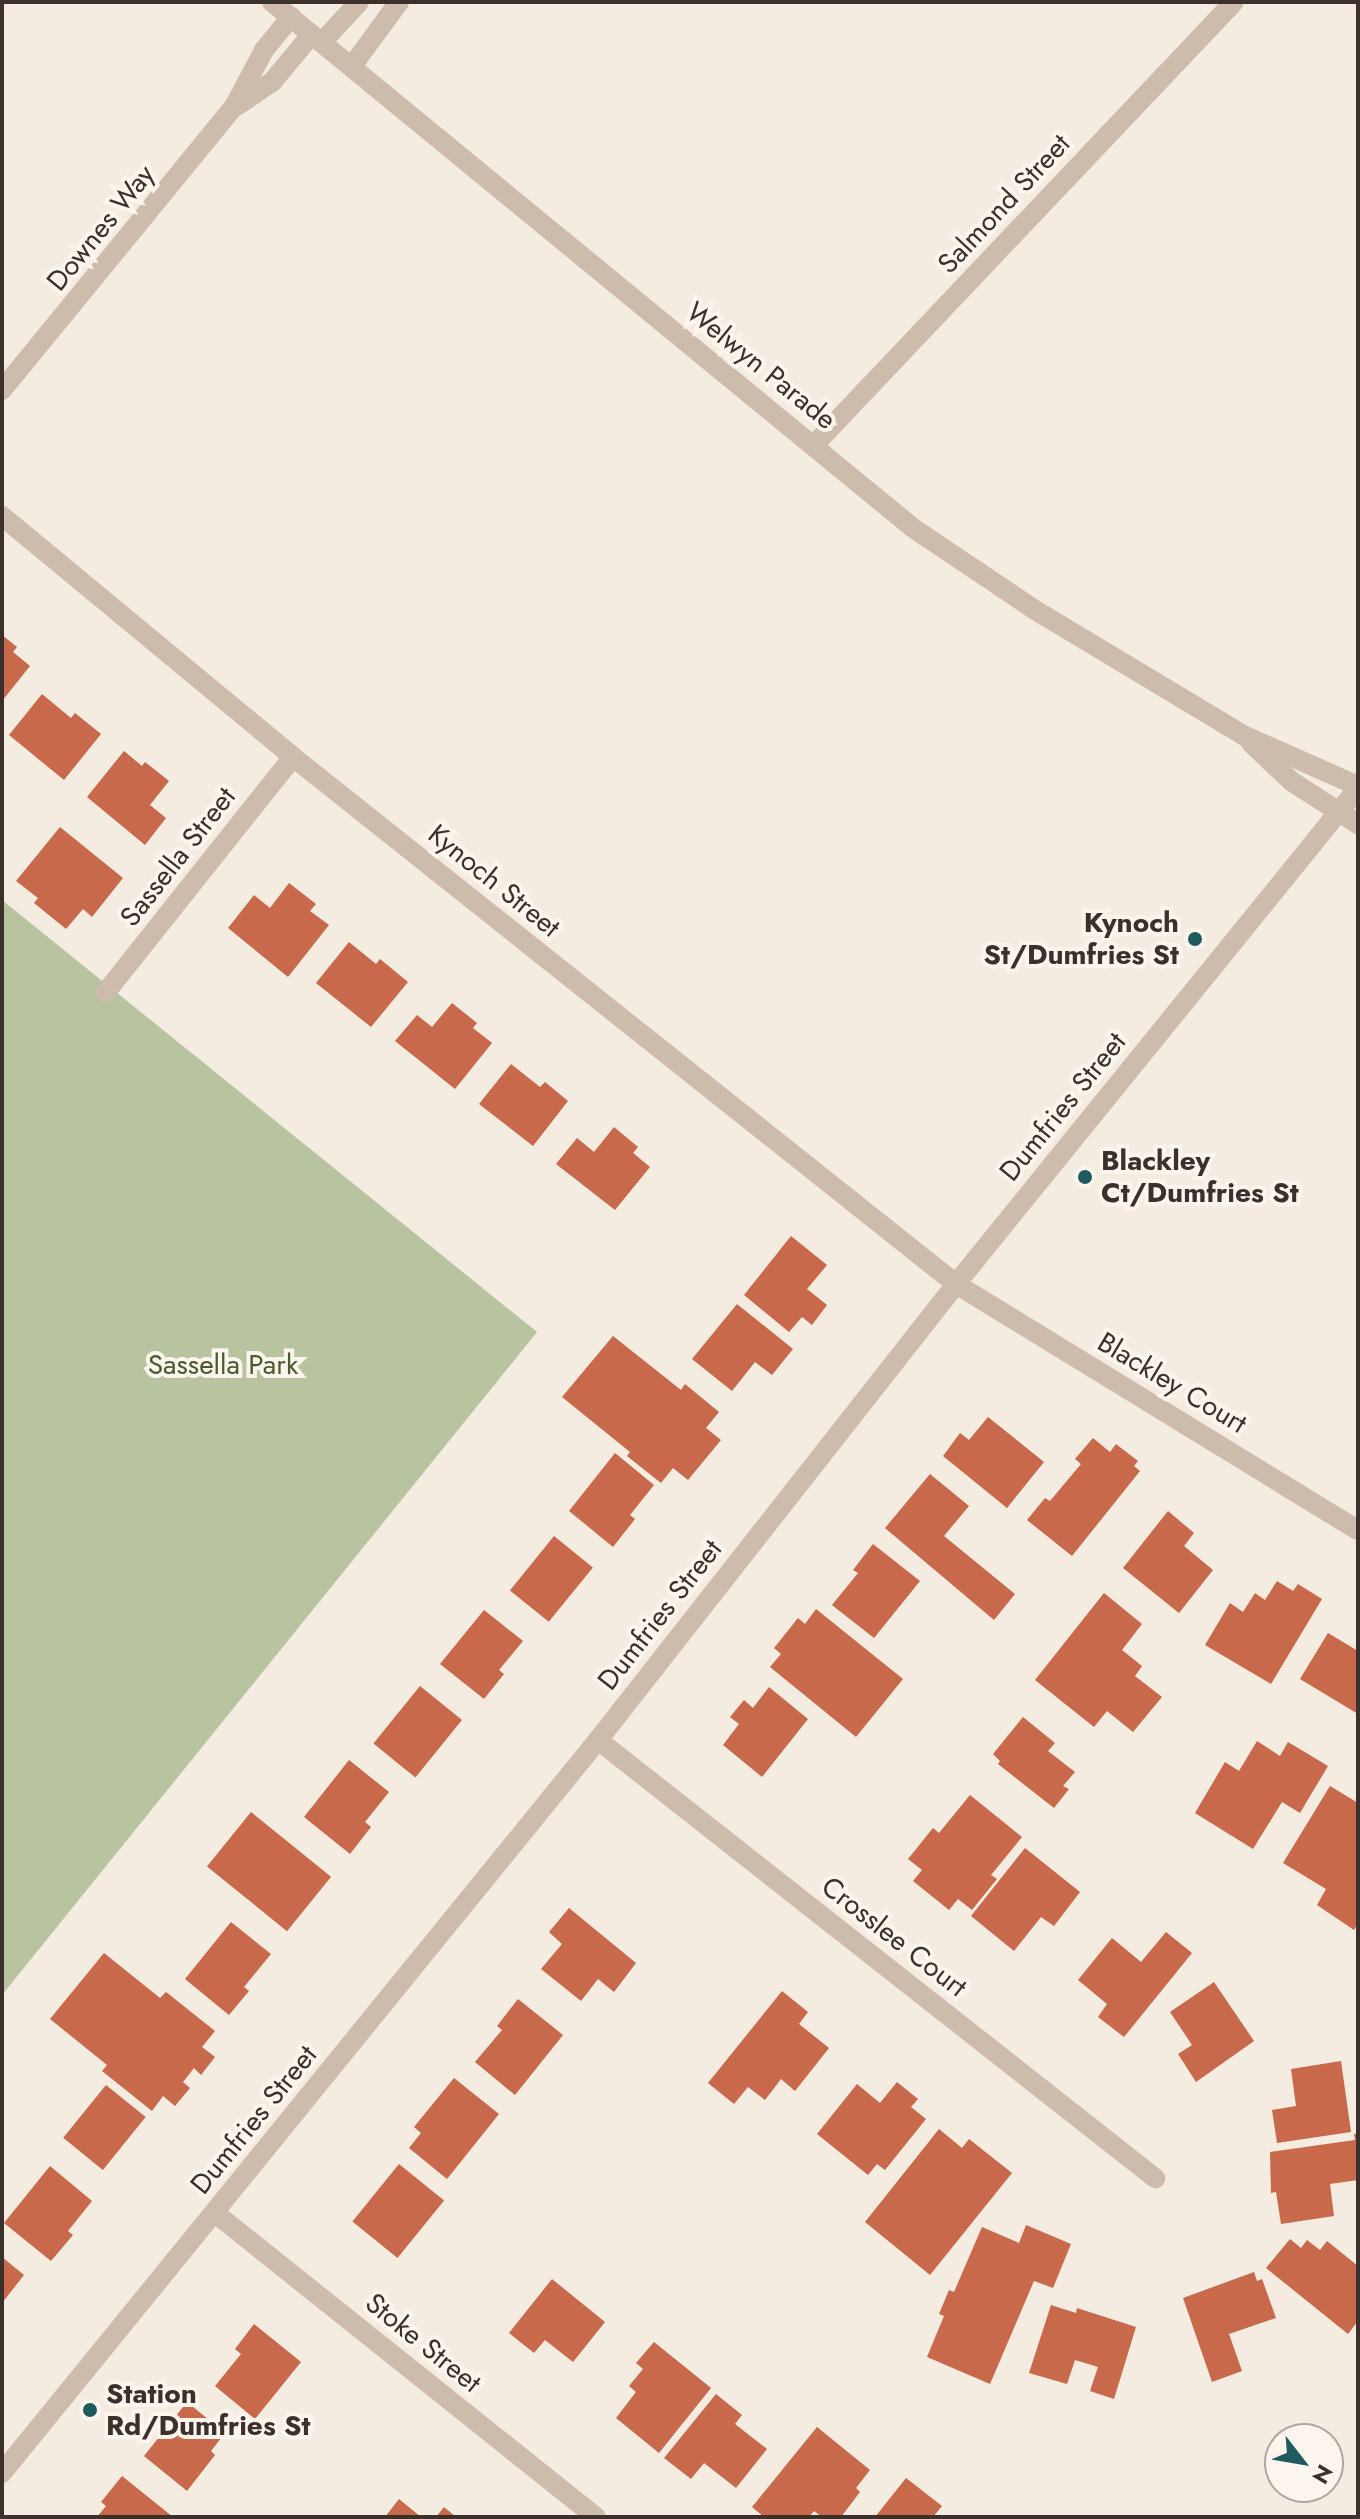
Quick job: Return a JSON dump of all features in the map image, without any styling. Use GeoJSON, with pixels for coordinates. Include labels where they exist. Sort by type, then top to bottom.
{"type":"FeatureCollection","features":[{"type":"Feature","properties":{"kind":"street","name":"Welwyn Parade"},"geometry":{"type":"LineString","coordinates":[[272,2],[913,528],[967,567],[1243,735],[1358,787]]}},
{"type":"Feature","properties":{"kind":"street","name":"Downes Way"},"geometry":{"type":"LineString","coordinates":[[234,107],[272,82],[359,2]]}},
{"type":"Feature","properties":{"kind":"street"},"geometry":{"type":"LineString","coordinates":[[352,66],[399,2]]}},
{"type":"Feature","properties":{"kind":"street","name":"Salmond Street"},"geometry":{"type":"LineString","coordinates":[[814,445],[1234,2]]}},
{"type":"Feature","properties":{"kind":"street","name":"Downes Way"},"geometry":{"type":"LineString","coordinates":[[5,392],[234,107],[264,50],[291,17]]}},
{"type":"Feature","properties":{"kind":"street","name":"Kynoch Street"},"geometry":{"type":"LineString","coordinates":[[2,516],[293,757],[956,1284]]}},
{"type":"Feature","properties":{"kind":"street","name":"Welwyn Parade"},"geometry":{"type":"LineString","coordinates":[[1243,735],[1291,781],[1358,824]]}},
{"type":"Feature","properties":{"kind":"street","name":"Sassella Street"},"geometry":{"type":"LineString","coordinates":[[106,992],[293,757]]}},
{"type":"Feature","properties":{"kind":"street","name":"Dumfries Street"},"geometry":{"type":"LineString","coordinates":[[2,2473],[598,1740],[956,1284],[1358,787]]}},
{"type":"Feature","properties":{"kind":"street","name":"Blackley Court"},"geometry":{"type":"LineString","coordinates":[[956,1284],[1358,1530]]}},
{"type":"Feature","properties":{"kind":"street","name":"Crosslee Court"},"geometry":{"type":"LineString","coordinates":[[598,1740],[1155,2178]]}},
{"type":"Feature","properties":{"kind":"street","name":"Stoke Street"},"geometry":{"type":"LineString","coordinates":[[215,2213],[596,2517]]}},
{"type":"Feature","properties":{"kind":"green space","name":"Sassella Park"},"geometry":{"type":"Polygon","coordinates":[[[2,900],[537,1332],[2,1995],[2,900]]]}},
{"type":"Feature","properties":{"kind":"building"},"geometry":{"type":"Polygon","coordinates":[[[2,635],[17,647],[13,652],[30,666],[2,701],[2,635]]]}},
{"type":"Feature","properties":{"kind":"building"},"geometry":{"type":"Polygon","coordinates":[[[42,694],[71,718],[75,713],[101,734],[64,780],[9,735],[42,694]]]}},
{"type":"Feature","properties":{"kind":"building"},"geometry":{"type":"Polygon","coordinates":[[[124,751],[142,766],[145,762],[169,781],[150,805],[166,818],[145,845],[87,797],[124,751]]]}},
{"type":"Feature","properties":{"kind":"building"},"geometry":{"type":"Polygon","coordinates":[[[60,827],[123,878],[92,917],[83,909],[66,929],[34,903],[38,898],[16,881],[60,827]]]}},
{"type":"Feature","properties":{"kind":"building"},"geometry":{"type":"Polygon","coordinates":[[[289,883],[316,904],[310,911],[329,925],[288,977],[228,928],[254,895],[270,908],[289,883]]]}},
{"type":"Feature","properties":{"kind":"building"},"geometry":{"type":"Polygon","coordinates":[[[349,942],[376,964],[380,959],[408,982],[371,1027],[316,983],[349,942]]]}},
{"type":"Feature","properties":{"kind":"building"},"geometry":{"type":"Polygon","coordinates":[[[452,1003],[477,1023],[473,1028],[492,1043],[455,1089],[395,1041],[417,1015],[432,1027],[452,1003]]]}},
{"type":"Feature","properties":{"kind":"building"},"geometry":{"type":"Polygon","coordinates":[[[511,1064],[540,1087],[545,1082],[568,1101],[533,1146],[479,1104],[511,1064]]]}},
{"type":"Feature","properties":{"kind":"building"},"geometry":{"type":"Polygon","coordinates":[[[614,1127],[638,1147],[633,1153],[650,1167],[615,1210],[556,1164],[577,1138],[594,1152],[614,1127]]]}},
{"type":"Feature","properties":{"kind":"building"},"geometry":{"type":"Polygon","coordinates":[[[791,1236],[827,1265],[807,1289],[827,1305],[812,1325],[802,1317],[789,1332],[744,1295],[791,1236]]]}},
{"type":"Feature","properties":{"kind":"building"},"geometry":{"type":"Polygon","coordinates":[[[737,1304],[793,1349],[772,1375],[755,1362],[732,1391],[692,1359],[737,1304]]]}},
{"type":"Feature","properties":{"kind":"building"},"geometry":{"type":"Polygon","coordinates":[[[613,1336],[681,1390],[685,1384],[719,1412],[706,1428],[721,1440],[688,1480],[673,1468],[661,1483],[627,1456],[630,1452],[562,1397],[613,1336]]]}},
{"type":"Feature","properties":{"kind":"building"},"geometry":{"type":"Polygon","coordinates":[[[988,1417],[1044,1462],[1007,1508],[943,1456],[960,1433],[969,1440],[988,1417]]]}},
{"type":"Feature","properties":{"kind":"building"},"geometry":{"type":"Polygon","coordinates":[[[1093,1438],[1110,1452],[1116,1444],[1138,1461],[1134,1466],[1140,1471],[1072,1556],[1027,1520],[1045,1498],[1050,1501],[1081,1464],[1075,1459],[1093,1438]]]}},
{"type":"Feature","properties":{"kind":"building"},"geometry":{"type":"Polygon","coordinates":[[[615,1453],[654,1485],[630,1515],[635,1519],[613,1547],[569,1511],[615,1453]]]}},
{"type":"Feature","properties":{"kind":"building"},"geometry":{"type":"Polygon","coordinates":[[[930,1474],[969,1506],[944,1536],[1015,1594],[994,1620],[885,1528],[930,1474]]]}},
{"type":"Feature","properties":{"kind":"building"},"geometry":{"type":"Polygon","coordinates":[[[1168,1511],[1194,1533],[1184,1546],[1213,1570],[1179,1613],[1123,1568],[1168,1511]]]}},
{"type":"Feature","properties":{"kind":"building"},"geometry":{"type":"Polygon","coordinates":[[[554,1536],[593,1567],[549,1622],[510,1590],[554,1536]]]}},
{"type":"Feature","properties":{"kind":"building"},"geometry":{"type":"Polygon","coordinates":[[[873,1544],[920,1581],[874,1638],[832,1605],[858,1573],[853,1570],[873,1544]]]}},
{"type":"Feature","properties":{"kind":"building"},"geometry":{"type":"Polygon","coordinates":[[[1277,1581],[1293,1591],[1298,1584],[1322,1599],[1271,1684],[1205,1645],[1230,1603],[1243,1612],[1255,1593],[1265,1600],[1277,1581]]]}},
{"type":"Feature","properties":{"kind":"building"},"geometry":{"type":"Polygon","coordinates":[[[1104,1593],[1142,1624],[1122,1650],[1142,1666],[1135,1676],[1162,1697],[1133,1732],[1107,1711],[1094,1727],[1035,1680],[1104,1593]]]}},
{"type":"Feature","properties":{"kind":"building"},"geometry":{"type":"Polygon","coordinates":[[[816,1609],[903,1679],[856,1737],[770,1667],[781,1654],[774,1648],[798,1618],[805,1624],[816,1609]]]}},
{"type":"Feature","properties":{"kind":"building"},"geometry":{"type":"Polygon","coordinates":[[[484,1610],[523,1641],[499,1670],[504,1674],[484,1699],[440,1664],[484,1610]]]}},
{"type":"Feature","properties":{"kind":"building"},"geometry":{"type":"Polygon","coordinates":[[[1328,1633],[1358,1651],[1358,1714],[1300,1679],[1328,1633]]]}},
{"type":"Feature","properties":{"kind":"building"},"geometry":{"type":"Polygon","coordinates":[[[420,1686],[462,1720],[415,1777],[373,1744],[420,1686]]]}},
{"type":"Feature","properties":{"kind":"building"},"geometry":{"type":"Polygon","coordinates":[[[769,1687],[808,1719],[762,1777],[723,1745],[739,1724],[730,1717],[744,1700],[753,1708],[769,1687]]]}},
{"type":"Feature","properties":{"kind":"building"},"geometry":{"type":"Polygon","coordinates":[[[1023,1717],[1055,1743],[1048,1751],[1075,1772],[1063,1786],[1069,1789],[1054,1808],[998,1764],[1000,1761],[993,1754],[1023,1717]]]}},
{"type":"Feature","properties":{"kind":"building"},"geometry":{"type":"Polygon","coordinates":[[[1257,1741],[1280,1756],[1288,1742],[1328,1766],[1300,1813],[1282,1802],[1253,1849],[1195,1813],[1225,1762],[1239,1771],[1257,1741]]]}},
{"type":"Feature","properties":{"kind":"building"},"geometry":{"type":"Polygon","coordinates":[[[349,1760],[389,1792],[365,1822],[371,1827],[350,1854],[304,1817],[349,1760]]]}},
{"type":"Feature","properties":{"kind":"building"},"geometry":{"type":"Polygon","coordinates":[[[1330,1786],[1358,1803],[1358,1923],[1354,1930],[1317,1905],[1326,1889],[1283,1863],[1330,1786]]]}},
{"type":"Feature","properties":{"kind":"building"},"geometry":{"type":"Polygon","coordinates":[[[970,1795],[1022,1837],[991,1875],[997,1879],[972,1910],[958,1899],[949,1910],[913,1881],[922,1870],[908,1859],[933,1828],[939,1833],[970,1795]]]}},
{"type":"Feature","properties":{"kind":"building"},"geometry":{"type":"Polygon","coordinates":[[[251,1812],[331,1877],[287,1931],[207,1866],[251,1812]]]}},
{"type":"Feature","properties":{"kind":"building"},"geometry":{"type":"Polygon","coordinates":[[[1025,1848],[1080,1892],[1054,1926],[1041,1917],[1014,1951],[971,1916],[1025,1848]]]}},
{"type":"Feature","properties":{"kind":"building"},"geometry":{"type":"Polygon","coordinates":[[[569,1908],[636,1963],[614,1992],[598,1979],[581,2001],[541,1969],[562,1944],[549,1932],[569,1908]]]}},
{"type":"Feature","properties":{"kind":"building"},"geometry":{"type":"Polygon","coordinates":[[[231,1922],[271,1954],[244,1987],[249,1991],[229,2015],[185,1979],[231,1922]]]}},
{"type":"Feature","properties":{"kind":"building"},"geometry":{"type":"Polygon","coordinates":[[[1166,1932],[1192,1953],[1124,2037],[1098,2017],[1107,2004],[1078,1980],[1112,1938],[1141,1962],[1166,1932]]]}},
{"type":"Feature","properties":{"kind":"building"},"geometry":{"type":"Polygon","coordinates":[[[104,1953],[160,1998],[166,1992],[215,2031],[202,2047],[215,2057],[201,2075],[194,2068],[183,2082],[190,2088],[175,2106],[163,2096],[152,2111],[102,2071],[107,2065],[50,2019],[104,1953]]]}},
{"type":"Feature","properties":{"kind":"building"},"geometry":{"type":"Polygon","coordinates":[[[1214,1982],[1254,2041],[1196,2082],[1178,2054],[1192,2045],[1170,2012],[1214,1982]]]}},
{"type":"Feature","properties":{"kind":"building"},"geometry":{"type":"Polygon","coordinates":[[[782,1991],[808,2012],[799,2024],[829,2048],[795,2091],[781,2079],[765,2100],[748,2087],[734,2104],[708,2083],[782,1991]]]}},
{"type":"Feature","properties":{"kind":"building"},"geometry":{"type":"Polygon","coordinates":[[[518,1999],[563,2035],[515,2095],[475,2062],[502,2030],[497,2026],[518,1999]]]}},
{"type":"Feature","properties":{"kind":"building"},"geometry":{"type":"Polygon","coordinates":[[[1341,2061],[1351,2132],[1277,2143],[1272,2110],[1296,2106],[1291,2069],[1341,2061]]]}},
{"type":"Feature","properties":{"kind":"building"},"geometry":{"type":"Polygon","coordinates":[[[454,2078],[499,2114],[447,2179],[409,2148],[421,2133],[414,2127],[454,2078]]]}},
{"type":"Feature","properties":{"kind":"building"},"geometry":{"type":"Polygon","coordinates":[[[897,2082],[918,2099],[911,2107],[926,2119],[885,2170],[877,2164],[868,2175],[817,2134],[857,2084],[880,2103],[897,2082]]]}},
{"type":"Feature","properties":{"kind":"building"},"geometry":{"type":"Polygon","coordinates":[[[106,2085],[146,2117],[103,2170],[63,2138],[106,2085]]]}},
{"type":"Feature","properties":{"kind":"building"},"geometry":{"type":"Polygon","coordinates":[[[939,2129],[962,2148],[969,2139],[1012,2173],[930,2275],[865,2222],[939,2129]]]}},
{"type":"Feature","properties":{"kind":"building"},"geometry":{"type":"Polygon","coordinates":[[[1354,2134],[1358,2134],[1358,2180],[1330,2184],[1334,2216],[1281,2224],[1276,2192],[1271,2193],[1270,2152],[1355,2140],[1354,2134]]]}},
{"type":"Feature","properties":{"kind":"building"},"geometry":{"type":"Polygon","coordinates":[[[399,2164],[444,2201],[398,2258],[352,2222],[399,2164]]]}},
{"type":"Feature","properties":{"kind":"building"},"geometry":{"type":"Polygon","coordinates":[[[50,2166],[92,2201],[68,2231],[73,2235],[51,2261],[4,2223],[50,2166]]]}},
{"type":"Feature","properties":{"kind":"building"},"geometry":{"type":"Polygon","coordinates":[[[1026,2225],[1071,2244],[1053,2288],[1034,2281],[990,2384],[927,2357],[944,2316],[939,2314],[949,2290],[954,2292],[982,2227],[1019,2243],[1026,2225]]]}},
{"type":"Feature","properties":{"kind":"building"},"geometry":{"type":"Polygon","coordinates":[[[1290,2239],[1301,2248],[1307,2240],[1320,2250],[1327,2241],[1358,2266],[1358,2321],[1348,2334],[1266,2268],[1290,2239]]]}},
{"type":"Feature","properties":{"kind":"building"},"geometry":{"type":"Polygon","coordinates":[[[2,2257],[24,2275],[2,2303],[2,2257]]]}},
{"type":"Feature","properties":{"kind":"building"},"geometry":{"type":"Polygon","coordinates":[[[1254,2272],[1257,2281],[1262,2279],[1276,2318],[1229,2334],[1242,2371],[1212,2382],[1183,2298],[1254,2272]]]}},
{"type":"Feature","properties":{"kind":"building"},"geometry":{"type":"Polygon","coordinates":[[[552,2279],[605,2322],[573,2362],[545,2340],[534,2353],[509,2333],[552,2279]]]}},
{"type":"Feature","properties":{"kind":"building"},"geometry":{"type":"Polygon","coordinates":[[[1051,2305],[1076,2313],[1077,2308],[1136,2327],[1114,2399],[1090,2391],[1098,2367],[1075,2360],[1067,2384],[1029,2373],[1051,2305]]]}},
{"type":"Feature","properties":{"kind":"building"},"geometry":{"type":"Polygon","coordinates":[[[254,2324],[301,2362],[255,2419],[215,2386],[241,2354],[235,2349],[254,2324]]]}},
{"type":"Feature","properties":{"kind":"building"},"geometry":{"type":"Polygon","coordinates":[[[654,2342],[711,2388],[659,2453],[616,2418],[636,2392],[629,2386],[643,2369],[636,2363],[654,2342]]]}},
{"type":"Feature","properties":{"kind":"building"},"geometry":{"type":"Polygon","coordinates":[[[716,2394],[742,2415],[735,2424],[767,2449],[736,2488],[704,2463],[691,2479],[664,2458],[716,2394]]]}},
{"type":"Feature","properties":{"kind":"building"},"geometry":{"type":"Polygon","coordinates":[[[187,2402],[225,2433],[211,2451],[215,2455],[187,2491],[144,2456],[187,2402]]]}},
{"type":"Feature","properties":{"kind":"building"},"geometry":{"type":"Polygon","coordinates":[[[817,2427],[870,2470],[856,2488],[860,2492],[841,2517],[822,2517],[814,2511],[809,2517],[764,2517],[752,2507],[817,2427]]]}},
{"type":"Feature","properties":{"kind":"building"},"geometry":{"type":"Polygon","coordinates":[[[122,2476],[173,2517],[97,2517],[106,2506],[101,2502],[122,2476]]]}},
{"type":"Feature","properties":{"kind":"building"},"geometry":{"type":"Polygon","coordinates":[[[906,2478],[942,2506],[933,2517],[875,2517],[906,2478]]]}},
{"type":"Feature","properties":{"kind":"building"},"geometry":{"type":"Polygon","coordinates":[[[399,2499],[421,2517],[385,2517],[399,2499]]]}},
{"type":"Feature","properties":{"kind":"building"},"geometry":{"type":"Polygon","coordinates":[[[444,2507],[456,2517],[436,2517],[444,2507]]]}},
{"type":"Feature","properties":{"kind":"place","name":"Kynoch St/Dumfries St"},"geometry":{"type":"Point","coordinates":[1195,939]}},
{"type":"Feature","properties":{"kind":"place","name":"Blackley Ct/Dumfries St"},"geometry":{"type":"Point","coordinates":[1085,1177]}},
{"type":"Feature","properties":{"kind":"place","name":"Station Rd/Dumfries St"},"geometry":{"type":"Point","coordinates":[90,2410]}}]}
